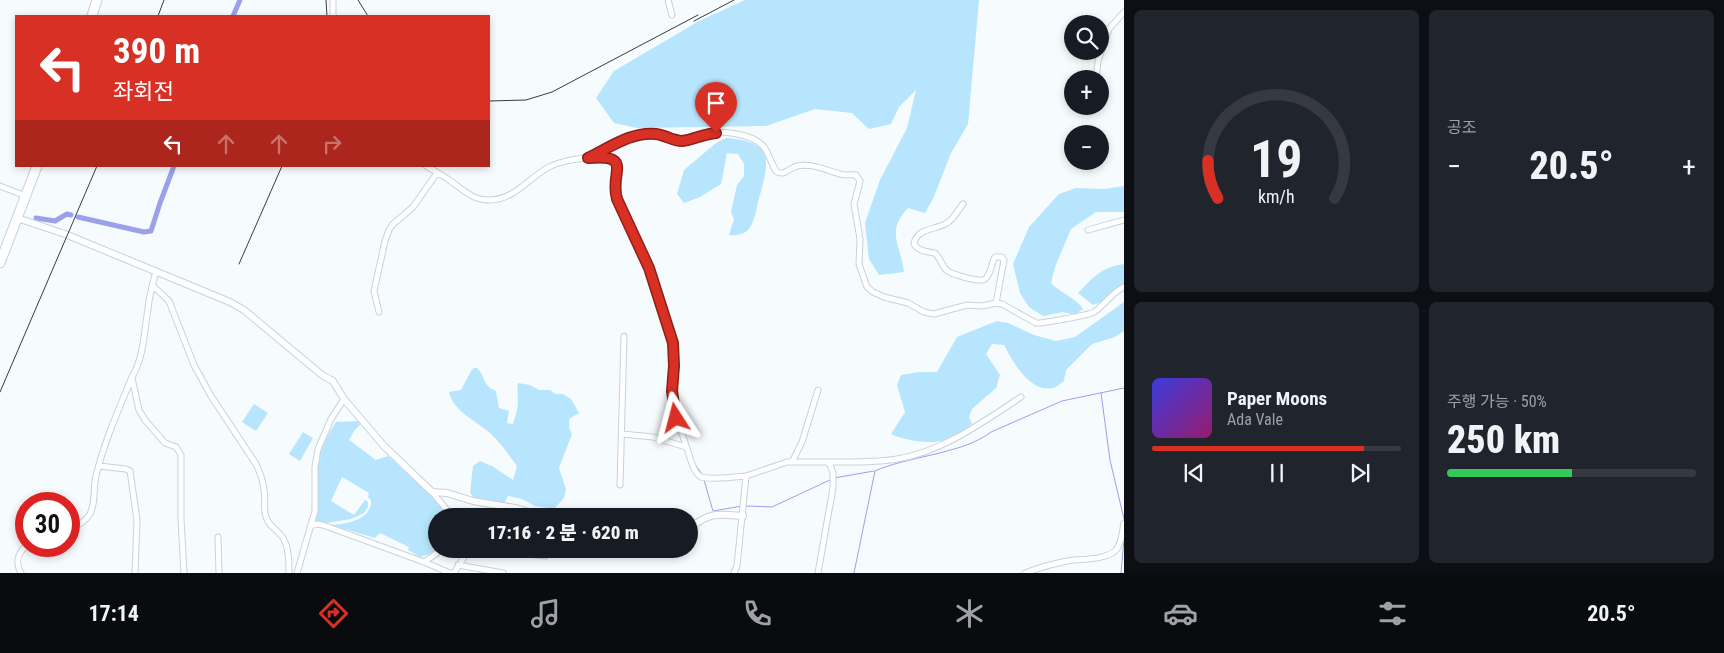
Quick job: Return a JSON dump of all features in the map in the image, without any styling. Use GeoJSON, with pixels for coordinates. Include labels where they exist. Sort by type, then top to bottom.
{"type":"FeatureCollection","features":[{"type":"Feature","properties":{"kind":"main road"},"geometry":{"type":"LineString","coordinates":[[92,15],[97,0]]}},
{"type":"Feature","properties":{"kind":"main road"},"geometry":{"type":"LineString","coordinates":[[1,258],[37,167]]}},
{"type":"Feature","properties":{"kind":"street"},"geometry":{"type":"LineString","coordinates":[[333,0],[333,15]]}},
{"type":"Feature","properties":{"kind":"street"},"geometry":{"type":"LineString","coordinates":[[668,0],[672,15]]}},
{"type":"Feature","properties":{"kind":"street"},"geometry":{"type":"LineString","coordinates":[[1097,70],[1098,61],[1109,29],[1124,12]]}},
{"type":"Feature","properties":{"kind":"street"},"geometry":{"type":"LineString","coordinates":[[588,158],[623,140],[646,134],[664,135],[681,141],[704,134],[716,133],[750,136],[757,140],[779,173],[783,174],[794,167],[809,166],[840,174],[856,175],[859,178],[859,186],[854,204],[860,239],[859,264],[867,287],[884,297],[908,302],[924,312],[934,314],[960,306],[982,306],[996,303],[1002,304],[1041,324],[1066,318],[1086,316],[1094,312],[1112,294],[1124,288]]}},
{"type":"Feature","properties":{"kind":"street"},"geometry":{"type":"LineString","coordinates":[[428,167],[449,180],[469,196],[478,199],[498,199],[515,192],[549,167],[562,162],[605,156],[616,163],[618,170],[615,190],[617,199],[649,268],[673,343],[673,401],[676,418],[695,471],[703,477],[746,476],[778,464],[792,462],[869,462],[898,459],[920,453],[951,440],[1021,397]]}},
{"type":"Feature","properties":{"kind":"street"},"geometry":{"type":"LineString","coordinates":[[379,312],[374,291],[389,230],[392,225],[413,207],[437,173]]}},
{"type":"Feature","properties":{"kind":"street"},"geometry":{"type":"LineString","coordinates":[[0,186],[26,196]]}},
{"type":"Feature","properties":{"kind":"street"},"geometry":{"type":"LineString","coordinates":[[963,204],[949,222],[922,232],[917,236],[914,244],[920,250],[935,253],[950,273],[977,281],[986,278],[995,258],[1002,257],[1004,268],[996,303]]}},
{"type":"Feature","properties":{"kind":"street"},"geometry":{"type":"LineString","coordinates":[[17,218],[65,234],[230,302],[244,310],[333,381],[344,399],[384,446],[432,492],[445,508]]}},
{"type":"Feature","properties":{"kind":"street"},"geometry":{"type":"LineString","coordinates":[[1088,230],[1124,220]]}},
{"type":"Feature","properties":{"kind":"street"},"geometry":{"type":"LineString","coordinates":[[80,524],[91,512],[96,476],[107,440],[137,369],[156,271]]}},
{"type":"Feature","properties":{"kind":"street"},"geometry":{"type":"LineString","coordinates":[[153,286],[170,301],[194,365],[211,396],[256,464],[265,491],[264,507],[266,517],[269,524],[283,537],[286,543],[289,573]]}},
{"type":"Feature","properties":{"kind":"street"},"geometry":{"type":"LineString","coordinates":[[620,485],[624,336]]}},
{"type":"Feature","properties":{"kind":"street"},"geometry":{"type":"LineString","coordinates":[[132,377],[139,410],[145,420],[165,443],[176,447],[181,455],[181,519],[184,573]]}},
{"type":"Feature","properties":{"kind":"street"},"geometry":{"type":"LineString","coordinates":[[792,462],[802,442],[818,390]]}},
{"type":"Feature","properties":{"kind":"street"},"geometry":{"type":"LineString","coordinates":[[297,573],[315,511],[315,467],[318,449],[331,419],[344,399]]}},
{"type":"Feature","properties":{"kind":"street"},"geometry":{"type":"LineString","coordinates":[[622,434],[653,437],[686,447]]}},
{"type":"Feature","properties":{"kind":"street"},"geometry":{"type":"LineString","coordinates":[[818,573],[833,478],[830,465],[827,462]]}},
{"type":"Feature","properties":{"kind":"street"},"geometry":{"type":"LineString","coordinates":[[99,466],[130,471],[137,520],[135,573]]}},
{"type":"Feature","properties":{"kind":"street"},"geometry":{"type":"LineString","coordinates":[[734,573],[737,566],[746,476]]}},
{"type":"Feature","properties":{"kind":"street"},"geometry":{"type":"LineString","coordinates":[[432,492],[515,508]]}},
{"type":"Feature","properties":{"kind":"street"},"geometry":{"type":"LineString","coordinates":[[698,522],[707,516],[718,514],[743,516]]}},
{"type":"Feature","properties":{"kind":"street"},"geometry":{"type":"LineString","coordinates":[[1116,550],[1120,542],[1124,523]]}},
{"type":"Feature","properties":{"kind":"street"},"geometry":{"type":"LineString","coordinates":[[310,526],[323,525],[452,573],[463,558]]}},
{"type":"Feature","properties":{"kind":"street"},"geometry":{"type":"LineString","coordinates":[[218,536],[219,573]]}},
{"type":"Feature","properties":{"kind":"street"},"geometry":{"type":"LineString","coordinates":[[1024,573],[1066,562],[1101,557],[1116,550],[1124,550]]}},
{"type":"Feature","properties":{"kind":"street"},"geometry":{"type":"LineString","coordinates":[[18,557],[18,569],[21,573]]}},
{"type":"Feature","properties":{"kind":"street"},"geometry":{"type":"LineString","coordinates":[[424,562],[431,558]]}},
{"type":"Feature","properties":{"kind":"street"},"geometry":{"type":"LineString","coordinates":[[458,565],[503,573]]}},
{"type":"Feature","properties":{"kind":"shaded area"},"geometry":{"type":"Polygon","coordinates":[[[745,0],[979,0],[968,124],[951,153],[933,199],[925,213],[908,208],[897,224],[896,239],[904,272],[879,275],[869,259],[865,223],[880,180],[907,128],[916,90],[899,107],[891,124],[869,129],[852,113],[815,109],[766,126],[637,128],[614,123],[596,98],[614,71],[699,21],[745,0]]]}},
{"type":"Feature","properties":{"kind":"shaded area"},"geometry":{"type":"Polygon","coordinates":[[[726,138],[753,143],[765,155],[766,163],[763,185],[752,224],[747,231],[736,235],[729,235],[734,219],[731,212],[737,185],[744,176],[744,164],[738,154],[727,153],[721,184],[700,197],[684,203],[677,194],[684,170],[716,143],[726,138]]]}},
{"type":"Feature","properties":{"kind":"shaded area"},"geometry":{"type":"Polygon","coordinates":[[[1124,186],[1124,212],[1096,212],[1071,229],[1055,267],[1051,283],[1076,301],[1083,309],[1075,315],[1063,312],[1043,316],[1029,307],[1020,293],[1013,264],[1029,227],[1059,194],[1076,188],[1105,189],[1124,186]]]}},
{"type":"Feature","properties":{"kind":"shaded area"},"geometry":{"type":"Polygon","coordinates":[[[1124,264],[1124,286],[1111,292],[1102,302],[1093,305],[1078,293],[1103,271],[1116,265],[1124,264]]]}},
{"type":"Feature","properties":{"kind":"shaded area"},"geometry":{"type":"Polygon","coordinates":[[[1124,302],[1124,331],[1115,337],[1092,344],[1066,370],[1064,381],[1056,387],[1045,388],[1037,386],[1023,375],[1004,345],[992,344],[986,354],[1000,375],[996,388],[972,409],[969,417],[972,424],[953,436],[935,442],[916,441],[891,434],[905,412],[897,385],[901,375],[937,372],[957,337],[997,321],[1008,323],[1034,335],[1056,341],[1075,337],[1124,302]]]}},
{"type":"Feature","properties":{"kind":"shaded area"},"geometry":{"type":"Polygon","coordinates":[[[477,368],[488,386],[496,391],[499,408],[509,411],[507,423],[513,424],[515,417],[518,404],[518,383],[530,385],[539,390],[550,390],[555,394],[563,394],[571,399],[579,413],[569,419],[569,428],[572,434],[559,468],[566,489],[564,498],[555,508],[535,506],[522,499],[508,496],[504,504],[476,500],[470,493],[473,466],[480,461],[492,466],[513,480],[517,466],[494,437],[460,410],[451,399],[449,392],[461,390],[471,371],[477,368]]]}},
{"type":"Feature","properties":{"kind":"shaded area"},"geometry":{"type":"Polygon","coordinates":[[[254,404],[268,413],[256,431],[242,422],[254,404]]]}},
{"type":"Feature","properties":{"kind":"shaded area"},"geometry":{"type":"Polygon","coordinates":[[[359,421],[360,425],[349,440],[376,460],[388,456],[443,508],[428,508],[428,554],[420,557],[408,550],[409,547],[380,533],[375,538],[331,525],[357,520],[367,512],[370,507],[369,493],[342,477],[331,501],[354,515],[365,500],[368,502],[368,507],[364,513],[351,519],[326,523],[314,521],[318,500],[320,454],[336,422],[359,421]]]}},
{"type":"Feature","properties":{"kind":"shaded area"},"geometry":{"type":"Polygon","coordinates":[[[303,432],[313,438],[300,461],[289,454],[303,432]]]}},
{"type":"Feature","properties":{"kind":"waterway"},"geometry":{"type":"LineString","coordinates":[[233,15],[240,0]]}},
{"type":"Feature","properties":{"kind":"waterway"},"geometry":{"type":"LineString","coordinates":[[78,217],[144,232],[151,231],[174,167]]}},
{"type":"Feature","properties":{"kind":"waterway"},"geometry":{"type":"LineString","coordinates":[[36,218],[55,221],[67,214],[71,215]]}},
{"type":"Feature","properties":{"kind":"waterway"},"geometry":{"type":"LineString","coordinates":[[854,573],[875,471],[966,445],[1062,401],[1124,388]]}},
{"type":"Feature","properties":{"kind":"waterway"},"geometry":{"type":"LineString","coordinates":[[1101,393],[1110,460],[1124,519]]}},
{"type":"Feature","properties":{"kind":"waterway"},"geometry":{"type":"LineString","coordinates":[[694,463],[702,474]]}},
{"type":"Feature","properties":{"kind":"waterway"},"geometry":{"type":"LineString","coordinates":[[834,478],[874,471]]}},
{"type":"Feature","properties":{"kind":"waterway"},"geometry":{"type":"LineString","coordinates":[[704,480],[713,511],[742,506]]}},
{"type":"Feature","properties":{"kind":"waterway"},"geometry":{"type":"LineString","coordinates":[[746,506],[772,507],[830,480]]}},
{"type":"Feature","properties":{"kind":"waterway"},"geometry":{"type":"LineString","coordinates":[[1121,573],[1124,539]]}},
{"type":"Feature","properties":{"kind":"railway"},"geometry":{"type":"LineString","coordinates":[[158,15],[164,0]]}},
{"type":"Feature","properties":{"kind":"railway"},"geometry":{"type":"LineString","coordinates":[[326,0],[327,15]]}},
{"type":"Feature","properties":{"kind":"railway"},"geometry":{"type":"LineString","coordinates":[[358,0],[367,15]]}},
{"type":"Feature","properties":{"kind":"railway"},"geometry":{"type":"LineString","coordinates":[[694,21],[734,0]]}},
{"type":"Feature","properties":{"kind":"railway"},"geometry":{"type":"LineString","coordinates":[[490,101],[526,100],[552,92],[698,15]]}},
{"type":"Feature","properties":{"kind":"railway"},"geometry":{"type":"LineString","coordinates":[[0,392],[97,167]]}},
{"type":"Feature","properties":{"kind":"railway"},"geometry":{"type":"LineString","coordinates":[[239,264],[282,167]]}},
{"type":"Feature","properties":{"kind":"route"},"geometry":{"type":"LineString","coordinates":[[676,418],[672,391],[673,343],[649,268],[638,242],[621,211],[615,194],[618,167],[612,159],[605,156],[588,158],[623,140],[646,134],[664,135],[681,141],[690,140],[704,134],[716,133]]}}]}
